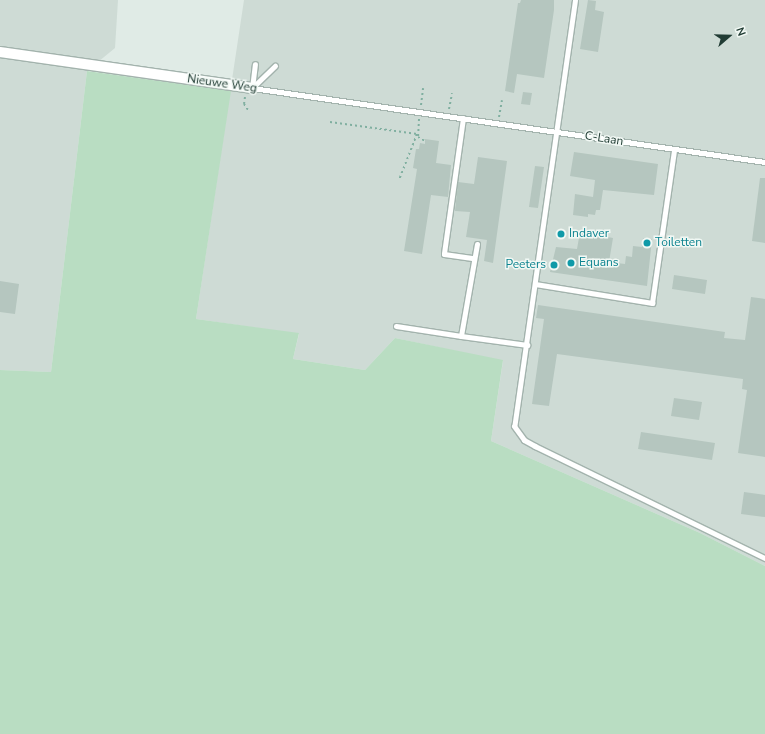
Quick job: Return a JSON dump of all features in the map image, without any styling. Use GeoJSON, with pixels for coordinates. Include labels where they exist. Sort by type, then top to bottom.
{"type":"FeatureCollection","features":[{"type":"Feature","properties":{"kind":"street","name":"Nieuwe Weg"},"geometry":{"type":"LineString","coordinates":[[0,52],[252,88]]}},
{"type":"Feature","properties":{"kind":"lane"},"geometry":{"type":"LineString","coordinates":[[575,0],[527,345],[514,426],[524,440],[765,558]]}},
{"type":"Feature","properties":{"kind":"lane"},"geometry":{"type":"LineString","coordinates":[[252,88],[255,64]]}},
{"type":"Feature","properties":{"kind":"lane"},"geometry":{"type":"LineString","coordinates":[[252,88],[275,66]]}},
{"type":"Feature","properties":{"kind":"lane","name":"Nieuwe Weg"},"geometry":{"type":"LineString","coordinates":[[252,88],[446,115]]}},
{"type":"Feature","properties":{"kind":"lane","name":"C-Laan"},"geometry":{"type":"LineString","coordinates":[[446,115],[674,150],[765,162]]}},
{"type":"Feature","properties":{"kind":"lane"},"geometry":{"type":"LineString","coordinates":[[463,118],[444,254],[474,258]]}},
{"type":"Feature","properties":{"kind":"lane"},"geometry":{"type":"LineString","coordinates":[[535,284],[652,302],[674,150]]}},
{"type":"Feature","properties":{"kind":"lane"},"geometry":{"type":"LineString","coordinates":[[461,336],[477,244]]}},
{"type":"Feature","properties":{"kind":"lane"},"geometry":{"type":"LineString","coordinates":[[396,326],[527,345]]}},
{"type":"Feature","properties":{"kind":"path"},"geometry":{"type":"LineString","coordinates":[[446,115],[452,93]]}},
{"type":"Feature","properties":{"kind":"path"},"geometry":{"type":"LineString","coordinates":[[498,123],[502,100]]}},
{"type":"Feature","properties":{"kind":"path"},"geometry":{"type":"LineString","coordinates":[[330,122],[417,134],[399,180]]}},
{"type":"Feature","properties":{"kind":"shaded area"},"geometry":{"type":"Polygon","coordinates":[[[0,0],[118,0],[115,48],[87,71],[51,372],[0,370],[0,0]]]}},
{"type":"Feature","properties":{"kind":"shaded area"},"geometry":{"type":"Polygon","coordinates":[[[244,0],[765,0],[765,566],[700,533],[491,441],[503,361],[395,338],[365,370],[293,359],[299,334],[196,319],[244,0]]]}},
{"type":"Feature","properties":{"kind":"green space"},"geometry":{"type":"Polygon","coordinates":[[[87,71],[231,91],[196,319],[299,333],[293,359],[365,370],[395,338],[503,360],[491,441],[700,533],[765,566],[765,734],[0,734],[0,370],[51,372],[87,71]]]}},
{"type":"Feature","properties":{"kind":"building"},"geometry":{"type":"Polygon","coordinates":[[[521,0],[554,0],[554,10],[544,78],[517,74],[514,93],[505,91],[518,3],[520,3],[521,0]]]}},
{"type":"Feature","properties":{"kind":"building"},"geometry":{"type":"Polygon","coordinates":[[[588,0],[596,1],[595,10],[604,12],[598,52],[580,49],[588,0]]]}},
{"type":"Feature","properties":{"kind":"building"},"geometry":{"type":"Polygon","coordinates":[[[523,92],[532,93],[530,105],[521,104],[523,92]]]}},
{"type":"Feature","properties":{"kind":"building"},"geometry":{"type":"Polygon","coordinates":[[[425,139],[439,141],[436,163],[451,165],[448,197],[431,195],[422,254],[404,251],[417,169],[413,168],[416,149],[419,149],[420,143],[425,144],[425,139]]]}},
{"type":"Feature","properties":{"kind":"building"},"geometry":{"type":"Polygon","coordinates":[[[574,152],[658,164],[654,195],[603,190],[600,210],[596,210],[595,215],[588,214],[588,217],[573,215],[575,194],[593,197],[595,180],[570,176],[574,152]]]}},
{"type":"Feature","properties":{"kind":"building"},"geometry":{"type":"Polygon","coordinates":[[[478,157],[507,161],[493,263],[484,261],[487,240],[466,237],[470,212],[455,211],[458,182],[474,184],[478,157]]]}},
{"type":"Feature","properties":{"kind":"building"},"geometry":{"type":"Polygon","coordinates":[[[535,166],[544,167],[538,208],[529,207],[535,166]]]}},
{"type":"Feature","properties":{"kind":"building"},"geometry":{"type":"Polygon","coordinates":[[[760,178],[765,178],[765,243],[752,241],[760,178]]]}},
{"type":"Feature","properties":{"kind":"building"},"geometry":{"type":"Polygon","coordinates":[[[580,232],[613,238],[609,262],[625,264],[626,256],[632,257],[633,246],[642,247],[643,238],[652,239],[647,286],[550,272],[556,247],[577,249],[580,232]]]}},
{"type":"Feature","properties":{"kind":"building"},"geometry":{"type":"Polygon","coordinates":[[[674,275],[707,280],[705,294],[672,289],[674,275]]]}},
{"type":"Feature","properties":{"kind":"building"},"geometry":{"type":"Polygon","coordinates":[[[0,281],[19,284],[15,314],[0,312],[0,281]]]}},
{"type":"Feature","properties":{"kind":"building"},"geometry":{"type":"Polygon","coordinates":[[[751,297],[765,299],[765,457],[738,453],[747,390],[742,389],[743,379],[557,354],[549,406],[532,404],[544,319],[536,318],[538,305],[725,332],[724,338],[745,340],[751,297]]]}},
{"type":"Feature","properties":{"kind":"building"},"geometry":{"type":"Polygon","coordinates":[[[674,398],[702,402],[699,420],[671,416],[674,398]]]}},
{"type":"Feature","properties":{"kind":"building"},"geometry":{"type":"Polygon","coordinates":[[[641,432],[715,443],[712,460],[638,449],[641,432]]]}},
{"type":"Feature","properties":{"kind":"building"},"geometry":{"type":"Polygon","coordinates":[[[744,492],[765,495],[765,517],[741,514],[744,492]]]}},
{"type":"Feature","properties":{"kind":"place","name":"Indaver"},"geometry":{"type":"Point","coordinates":[561,234]}},
{"type":"Feature","properties":{"kind":"place","name":"Toiletten"},"geometry":{"type":"Point","coordinates":[647,243]}},
{"type":"Feature","properties":{"kind":"place","name":"Equans"},"geometry":{"type":"Point","coordinates":[571,263]}},
{"type":"Feature","properties":{"kind":"place","name":"Peeters"},"geometry":{"type":"Point","coordinates":[554,265]}}]}
